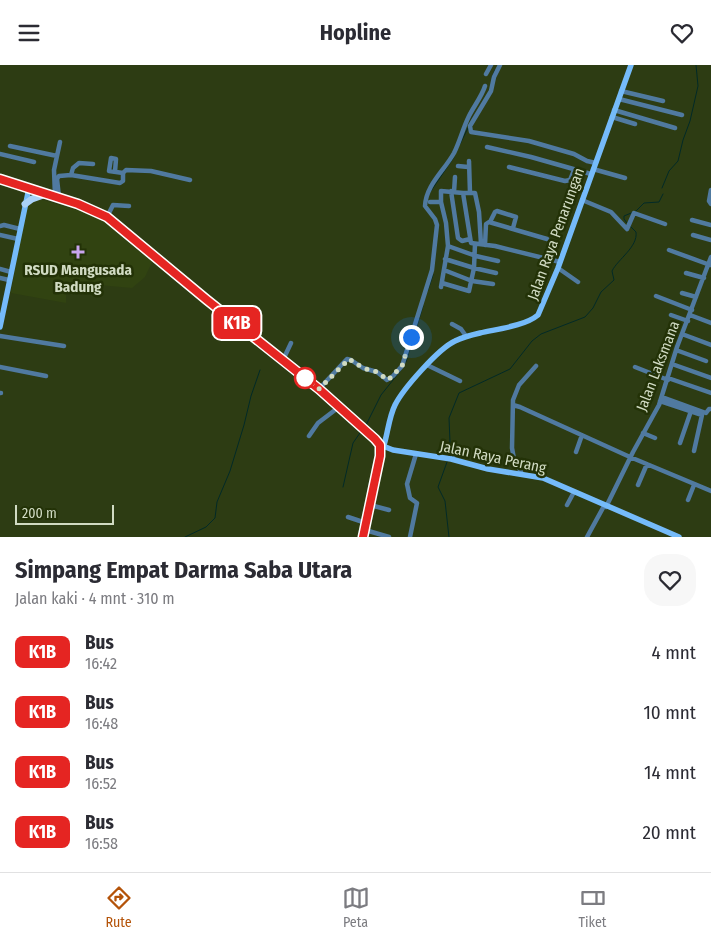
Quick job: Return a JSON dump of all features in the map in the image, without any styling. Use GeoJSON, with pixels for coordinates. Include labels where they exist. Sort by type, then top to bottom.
{"type":"FeatureCollection","features":[{"type":"Feature","properties":{"kind":"highway"},"geometry":{"type":"LineString","coordinates":[[0,179],[90,208],[107,217],[319,389],[379,443],[382,447],[380,461],[365,530]]}},
{"type":"Feature","properties":{"kind":"highway"},"geometry":{"type":"LineString","coordinates":[[25,204],[46,193]]}},
{"type":"Feature","properties":{"kind":"main road","name":"Jalan Raya Penarungan"},"geometry":{"type":"LineString","coordinates":[[382,447],[395,405],[402,393],[427,365],[451,343],[466,336],[516,324],[536,317],[545,302],[559,265],[631,65]]}},
{"type":"Feature","properties":{"kind":"main road"},"geometry":{"type":"LineString","coordinates":[[0,327],[29,188]]}},
{"type":"Feature","properties":{"kind":"main road","name":"Jalan Raya Perang"},"geometry":{"type":"LineString","coordinates":[[382,447],[416,455],[452,459],[488,469],[543,478],[667,535],[679,537]]}},
{"type":"Feature","properties":{"kind":"street"},"geometry":{"type":"LineString","coordinates":[[486,74],[492,65]]}},
{"type":"Feature","properties":{"kind":"street"},"geometry":{"type":"LineString","coordinates":[[500,65],[494,77],[491,91],[470,128],[472,132],[529,141],[574,154],[586,161],[593,169]]}},
{"type":"Feature","properties":{"kind":"street"},"geometry":{"type":"LineString","coordinates":[[319,389],[349,359],[363,368],[377,372],[386,380],[393,376],[402,366],[432,270],[437,225],[435,219],[425,206],[426,200],[430,187],[454,153],[473,108],[485,86]]}},
{"type":"Feature","properties":{"kind":"street"},"geometry":{"type":"LineString","coordinates":[[621,91],[663,101]]}},
{"type":"Feature","properties":{"kind":"street"},"geometry":{"type":"LineString","coordinates":[[618,99],[682,115]]}},
{"type":"Feature","properties":{"kind":"street"},"geometry":{"type":"LineString","coordinates":[[473,108],[479,111]]}},
{"type":"Feature","properties":{"kind":"street"},"geometry":{"type":"LineString","coordinates":[[614,111],[676,128]]}},
{"type":"Feature","properties":{"kind":"street"},"geometry":{"type":"LineString","coordinates":[[612,117],[635,124]]}},
{"type":"Feature","properties":{"kind":"street"},"geometry":{"type":"LineString","coordinates":[[57,197],[54,170],[60,142]]}},
{"type":"Feature","properties":{"kind":"street"},"geometry":{"type":"LineString","coordinates":[[10,146],[57,156]]}},
{"type":"Feature","properties":{"kind":"street"},"geometry":{"type":"LineString","coordinates":[[487,147],[531,157],[574,170],[593,169],[625,178]]}},
{"type":"Feature","properties":{"kind":"street"},"geometry":{"type":"LineString","coordinates":[[0,154],[34,162]]}},
{"type":"Feature","properties":{"kind":"street"},"geometry":{"type":"LineString","coordinates":[[469,161],[470,193]]}},
{"type":"Feature","properties":{"kind":"street"},"geometry":{"type":"LineString","coordinates":[[71,175],[73,168],[79,163],[93,164]]}},
{"type":"Feature","properties":{"kind":"street"},"geometry":{"type":"LineString","coordinates":[[458,166],[468,167]]}},
{"type":"Feature","properties":{"kind":"street"},"geometry":{"type":"LineString","coordinates":[[510,167],[565,181],[570,180],[574,170]]}},
{"type":"Feature","properties":{"kind":"street"},"geometry":{"type":"LineString","coordinates":[[115,172],[123,173],[126,170],[151,171],[190,180]]}},
{"type":"Feature","properties":{"kind":"street"},"geometry":{"type":"LineString","coordinates":[[57,197],[58,177],[71,175],[120,183],[123,181],[123,173]]}},
{"type":"Feature","properties":{"kind":"street"},"geometry":{"type":"LineString","coordinates":[[455,177],[453,192],[458,238],[462,241],[470,239]]}},
{"type":"Feature","properties":{"kind":"street"},"geometry":{"type":"LineString","coordinates":[[711,190],[709,201],[711,203]]}},
{"type":"Feature","properties":{"kind":"street"},"geometry":{"type":"LineString","coordinates":[[475,244],[476,256],[472,281],[468,291],[441,285],[448,246],[441,191],[476,194],[483,245]]}},
{"type":"Feature","properties":{"kind":"street"},"geometry":{"type":"LineString","coordinates":[[463,193],[471,243],[495,245],[548,259],[559,265],[578,282]]}},
{"type":"Feature","properties":{"kind":"street"},"geometry":{"type":"LineString","coordinates":[[582,201],[611,212],[627,229],[634,213],[665,224]]}},
{"type":"Feature","properties":{"kind":"street"},"geometry":{"type":"LineString","coordinates":[[430,202],[441,202]]}},
{"type":"Feature","properties":{"kind":"street"},"geometry":{"type":"LineString","coordinates":[[107,217],[113,205],[130,206]]}},
{"type":"Feature","properties":{"kind":"street"},"geometry":{"type":"LineString","coordinates":[[483,245],[486,224],[490,222],[495,212],[516,217],[513,228]]}},
{"type":"Feature","properties":{"kind":"street"},"geometry":{"type":"LineString","coordinates":[[692,220],[711,225]]}},
{"type":"Feature","properties":{"kind":"street"},"geometry":{"type":"LineString","coordinates":[[490,222],[547,239]]}},
{"type":"Feature","properties":{"kind":"street"},"geometry":{"type":"LineString","coordinates":[[0,227],[4,225],[20,229]]}},
{"type":"Feature","properties":{"kind":"street"},"geometry":{"type":"LineString","coordinates":[[525,231],[528,225]]}},
{"type":"Feature","properties":{"kind":"street"},"geometry":{"type":"LineString","coordinates":[[0,235],[18,239]]}},
{"type":"Feature","properties":{"kind":"street"},"geometry":{"type":"LineString","coordinates":[[693,235],[711,240]]}},
{"type":"Feature","properties":{"kind":"street"},"geometry":{"type":"LineString","coordinates":[[448,246],[476,256],[498,261]]}},
{"type":"Feature","properties":{"kind":"street"},"geometry":{"type":"LineString","coordinates":[[669,250],[710,264]]}},
{"type":"Feature","properties":{"kind":"street","name":"Jalan Laksmana"},"geometry":{"type":"LineString","coordinates":[[587,537],[661,399],[676,350],[710,264],[711,257]]}},
{"type":"Feature","properties":{"kind":"street"},"geometry":{"type":"LineString","coordinates":[[445,259],[496,273]]}},
{"type":"Feature","properties":{"kind":"street"},"geometry":{"type":"LineString","coordinates":[[0,269],[11,272]]}},
{"type":"Feature","properties":{"kind":"street"},"geometry":{"type":"LineString","coordinates":[[444,270],[472,281],[493,284]]}},
{"type":"Feature","properties":{"kind":"street"},"geometry":{"type":"LineString","coordinates":[[686,273],[704,278]]}},
{"type":"Feature","properties":{"kind":"street"},"geometry":{"type":"LineString","coordinates":[[0,278],[9,280]]}},
{"type":"Feature","properties":{"kind":"street"},"geometry":{"type":"LineString","coordinates":[[482,289],[483,283]]}},
{"type":"Feature","properties":{"kind":"street"},"geometry":{"type":"LineString","coordinates":[[682,293],[696,297]]}},
{"type":"Feature","properties":{"kind":"street"},"geometry":{"type":"LineString","coordinates":[[656,297],[711,323]]}},
{"type":"Feature","properties":{"kind":"street"},"geometry":{"type":"LineString","coordinates":[[671,315],[688,321]]}},
{"type":"Feature","properties":{"kind":"street"},"geometry":{"type":"LineString","coordinates":[[452,324],[461,329],[466,336]]}},
{"type":"Feature","properties":{"kind":"street"},"geometry":{"type":"LineString","coordinates":[[682,334],[711,345]]}},
{"type":"Feature","properties":{"kind":"street"},"geometry":{"type":"LineString","coordinates":[[0,336],[64,346]]}},
{"type":"Feature","properties":{"kind":"street"},"geometry":{"type":"LineString","coordinates":[[282,360],[291,343]]}},
{"type":"Feature","properties":{"kind":"street"},"geometry":{"type":"LineString","coordinates":[[676,350],[706,361]]}},
{"type":"Feature","properties":{"kind":"street"},"geometry":{"type":"LineString","coordinates":[[672,364],[711,378]]}},
{"type":"Feature","properties":{"kind":"street"},"geometry":{"type":"LineString","coordinates":[[427,365],[460,381]]}},
{"type":"Feature","properties":{"kind":"street"},"geometry":{"type":"LineString","coordinates":[[522,474],[514,459],[512,449],[514,396],[520,385],[536,366]]}},
{"type":"Feature","properties":{"kind":"street"},"geometry":{"type":"LineString","coordinates":[[0,367],[46,376]]}},
{"type":"Feature","properties":{"kind":"street"},"geometry":{"type":"LineString","coordinates":[[635,367],[711,393]]}},
{"type":"Feature","properties":{"kind":"street"},"geometry":{"type":"LineString","coordinates":[[661,399],[706,413],[708,409],[711,409]]}},
{"type":"Feature","properties":{"kind":"street"},"geometry":{"type":"LineString","coordinates":[[661,399],[702,415],[694,451]]}},
{"type":"Feature","properties":{"kind":"street"},"geometry":{"type":"LineString","coordinates":[[513,405],[711,491]]}},
{"type":"Feature","properties":{"kind":"street"},"geometry":{"type":"LineString","coordinates":[[309,436],[318,423],[339,407]]}},
{"type":"Feature","properties":{"kind":"street"},"geometry":{"type":"LineString","coordinates":[[680,443],[690,411]]}},
{"type":"Feature","properties":{"kind":"street"},"geometry":{"type":"LineString","coordinates":[[643,433],[655,438]]}},
{"type":"Feature","properties":{"kind":"street"},"geometry":{"type":"LineString","coordinates":[[576,451],[582,435]]}},
{"type":"Feature","properties":{"kind":"street"},"geometry":{"type":"LineString","coordinates":[[452,459],[454,445]]}},
{"type":"Feature","properties":{"kind":"street"},"geometry":{"type":"LineString","coordinates":[[410,537],[416,503],[410,498],[407,484],[416,455]]}},
{"type":"Feature","properties":{"kind":"street"},"geometry":{"type":"LineString","coordinates":[[638,485],[647,464]]}},
{"type":"Feature","properties":{"kind":"street"},"geometry":{"type":"LineString","coordinates":[[688,500],[694,485]]}},
{"type":"Feature","properties":{"kind":"street"},"geometry":{"type":"LineString","coordinates":[[567,505],[574,492]]}},
{"type":"Feature","properties":{"kind":"street"},"geometry":{"type":"LineString","coordinates":[[370,505],[389,510]]}},
{"type":"Feature","properties":{"kind":"street"},"geometry":{"type":"LineString","coordinates":[[348,517],[365,530],[389,537]]}},
{"type":"Feature","properties":{"kind":"shaded area","name":"RSUD Mangusada Badung"},"geometry":{"type":"Polygon","coordinates":[[[39,199],[98,216],[143,255],[145,253],[153,260],[145,277],[132,288],[66,282],[66,303],[11,293],[26,205],[39,199]]]}},
{"type":"Feature","properties":{"kind":"waterway"},"geometry":{"type":"LineString","coordinates":[[662,188],[669,171],[678,161],[690,121],[698,86],[696,65]]}},
{"type":"Feature","properties":{"kind":"waterway"},"geometry":{"type":"LineString","coordinates":[[492,77],[495,70]]}},
{"type":"Feature","properties":{"kind":"waterway"},"geometry":{"type":"LineString","coordinates":[[460,144],[468,128]]}},
{"type":"Feature","properties":{"kind":"waterway"},"geometry":{"type":"LineString","coordinates":[[431,191],[454,157]]}},
{"type":"Feature","properties":{"kind":"waterway"},"geometry":{"type":"LineString","coordinates":[[627,223],[624,216],[636,211],[644,203],[659,202],[663,194]]}},
{"type":"Feature","properties":{"kind":"waterway"},"geometry":{"type":"LineString","coordinates":[[447,455],[450,442],[449,418],[459,393],[510,369],[532,341],[541,334],[585,317],[593,308],[601,292],[614,280],[612,271],[634,243],[636,232],[630,226]]}},
{"type":"Feature","properties":{"kind":"waterway"},"geometry":{"type":"LineString","coordinates":[[428,290],[433,275]]}},
{"type":"Feature","properties":{"kind":"waterway"},"geometry":{"type":"LineString","coordinates":[[406,362],[423,306]]}},
{"type":"Feature","properties":{"kind":"waterway"},"geometry":{"type":"LineString","coordinates":[[185,537],[206,527],[215,518],[217,502],[230,471],[260,370]]}},
{"type":"Feature","properties":{"kind":"waterway"},"geometry":{"type":"LineString","coordinates":[[365,427],[381,395],[401,370]]}},
{"type":"Feature","properties":{"kind":"waterway"},"geometry":{"type":"LineString","coordinates":[[343,487],[353,443],[362,430]]}},
{"type":"Feature","properties":{"kind":"waterway"},"geometry":{"type":"LineString","coordinates":[[447,462],[438,487],[445,501],[449,537]]}},
{"type":"Feature","properties":{"kind":"bus line","name":"K1B"},"geometry":{"type":"LineString","coordinates":[[0,179],[78,204],[107,217],[319,389],[375,439],[380,445],[380,456],[363,537]]}},
{"type":"Feature","properties":{"kind":"place","name":"RSUD Mangusada Badung"},"geometry":{"type":"Point","coordinates":[78,252]}},
{"type":"Feature","properties":{"kind":"route"},"geometry":{"type":"LineString","coordinates":[[305,378],[319,389],[349,359],[363,368],[377,372],[388,380],[402,366],[411,337]]}}]}
